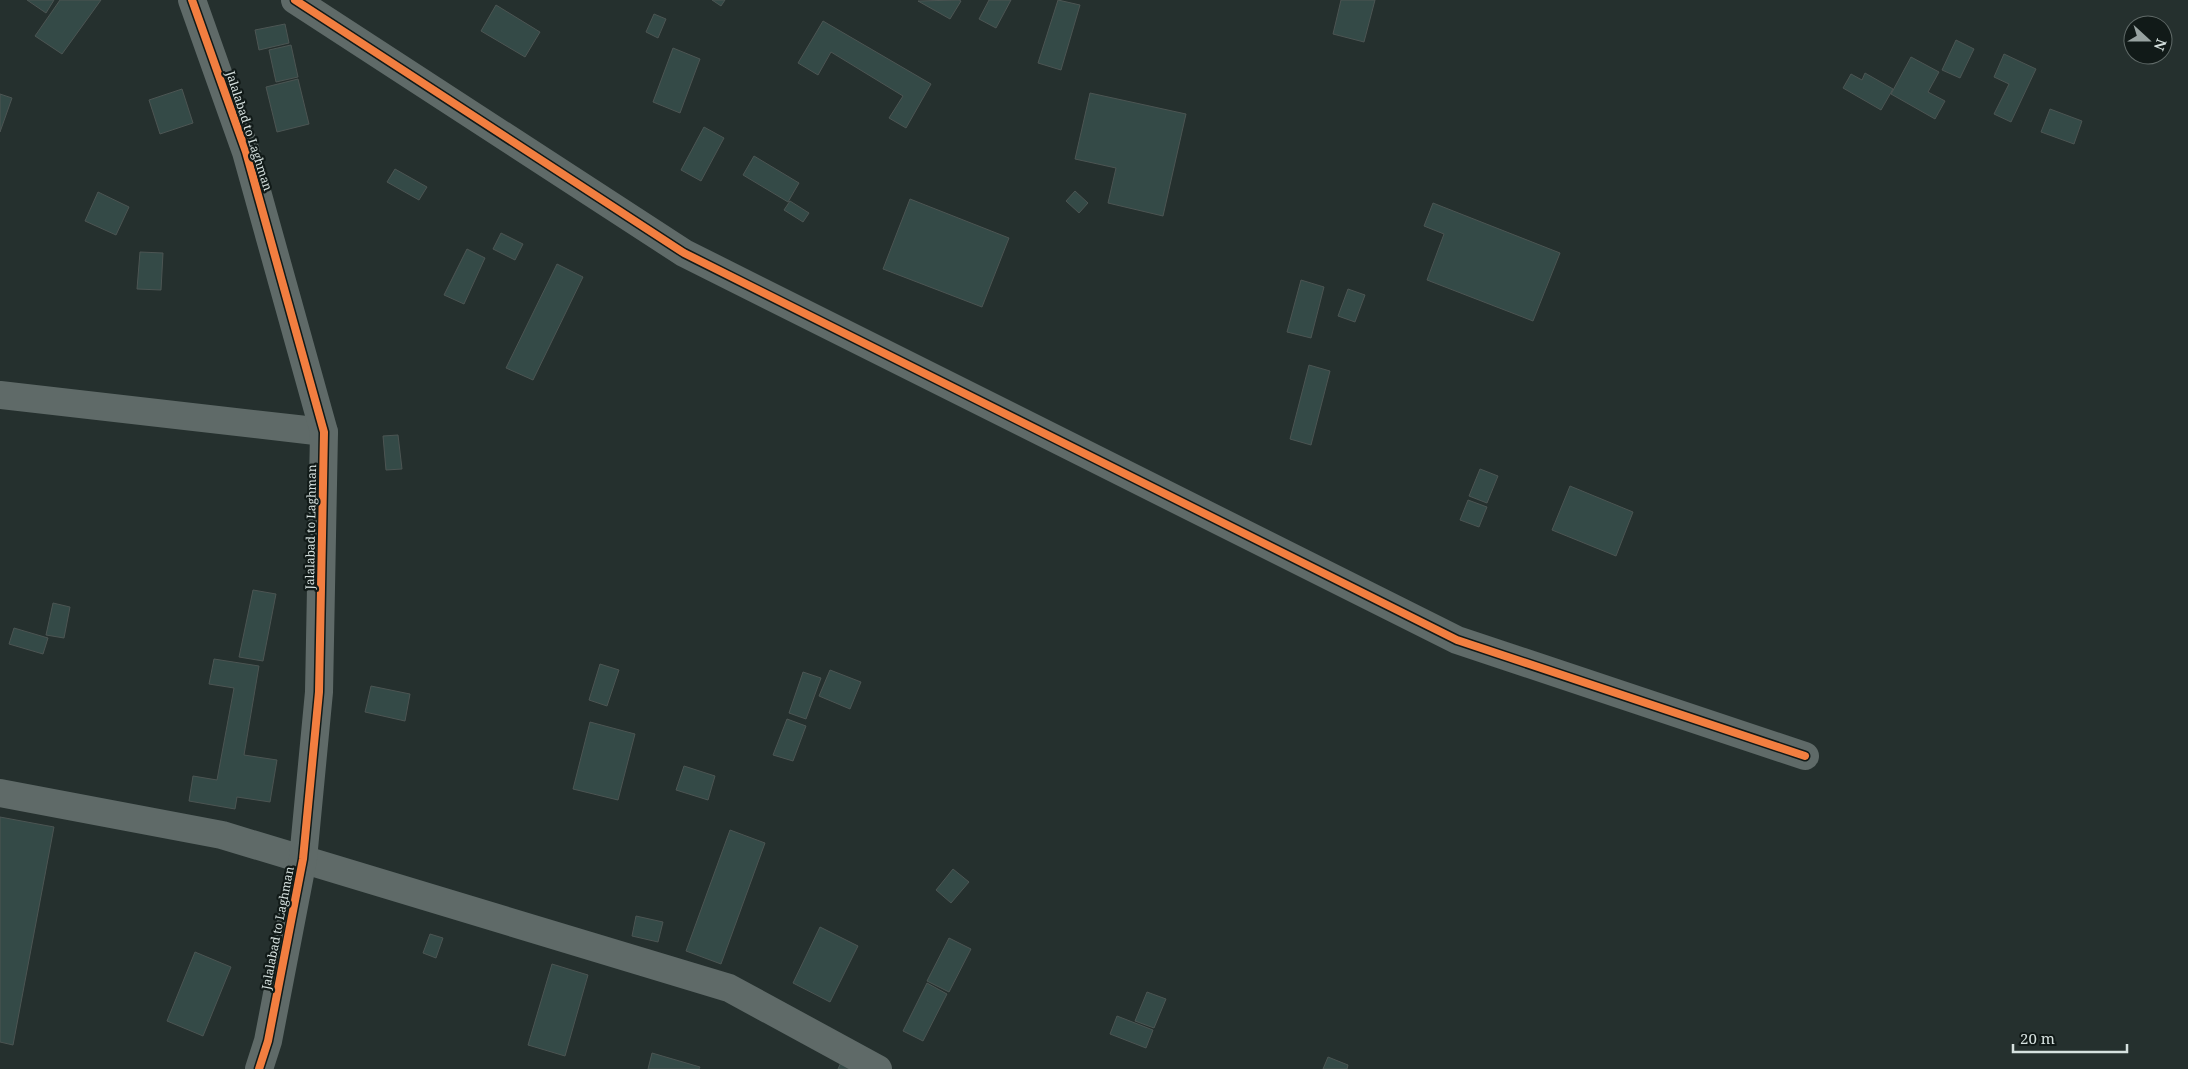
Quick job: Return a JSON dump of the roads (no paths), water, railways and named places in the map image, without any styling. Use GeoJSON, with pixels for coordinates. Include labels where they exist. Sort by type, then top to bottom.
{"type":"FeatureCollection","features":[{"type":"Feature","properties":{"kind":"street","name":"Jalalabad to Laghman"},"geometry":{"type":"LineString","coordinates":[[192,0],[246,152],[324,432],[319,692],[303,859],[268,1041],[259,1069]]}},
{"type":"Feature","properties":{"kind":"street"},"geometry":{"type":"LineString","coordinates":[[295,0],[684,253],[1457,640],[1805,756]]}},
{"type":"Feature","properties":{"kind":"street"},"geometry":{"type":"LineString","coordinates":[[0,395],[324,432]]}},
{"type":"Feature","properties":{"kind":"street"},"geometry":{"type":"LineString","coordinates":[[0,793],[222,835],[728,988],[878,1069]]}}]}
